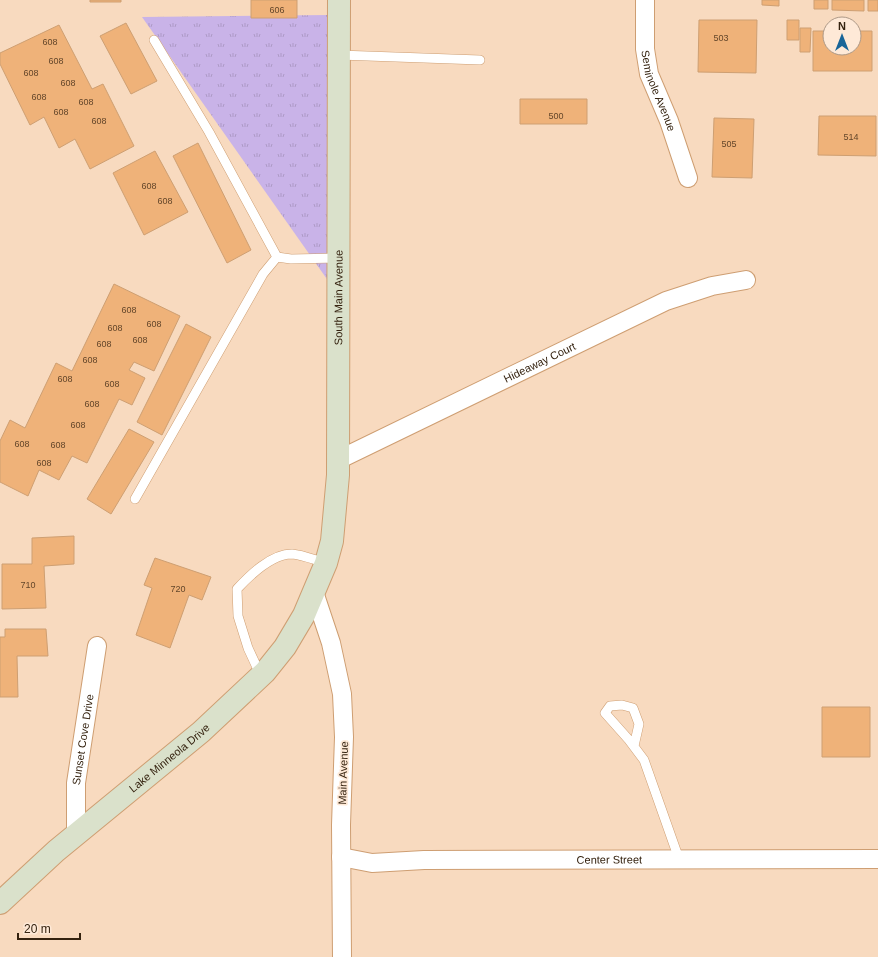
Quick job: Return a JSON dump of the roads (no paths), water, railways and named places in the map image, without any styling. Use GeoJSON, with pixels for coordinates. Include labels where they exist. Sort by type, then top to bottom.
{"type":"FeatureCollection","features":[{"type":"Feature","properties":{"kind":"street","name":"South Main Avenue"},"geometry":{"type":"LineString","coordinates":[[314,592],[326,562],[332,541],[338,460],[340,258],[339,0]]}},
{"type":"Feature","properties":{"kind":"street","name":"Seminole Avenue"},"geometry":{"type":"LineString","coordinates":[[645,0],[645,49],[649,74],[669,120],[688,178]]}},
{"type":"Feature","properties":{"kind":"street","name":"Hideaway Court"},"geometry":{"type":"LineString","coordinates":[[338,460],[666,301],[712,286],[746,280]]}},
{"type":"Feature","properties":{"kind":"street","name":"Lake Minneola Drive"},"geometry":{"type":"LineString","coordinates":[[0,904],[76,834],[201,732],[261,676],[285,647],[304,615],[314,592]]}},
{"type":"Feature","properties":{"kind":"street","name":"Main Avenue"},"geometry":{"type":"LineString","coordinates":[[314,592],[331,643],[342,694],[344,737],[341,857],[342,957]]}},
{"type":"Feature","properties":{"kind":"street","name":"Sunset Cove Drive"},"geometry":{"type":"LineString","coordinates":[[76,834],[76,783],[97,646]]}},
{"type":"Feature","properties":{"kind":"street","name":"Center Street"},"geometry":{"type":"LineString","coordinates":[[341,857],[372,862],[424,860],[878,859]]}},
{"type":"Feature","properties":{"kind":"lane"},"geometry":{"type":"LineString","coordinates":[[154,40],[208,132],[278,257],[291,260],[340,258]]}},
{"type":"Feature","properties":{"kind":"lane"},"geometry":{"type":"LineString","coordinates":[[339,55],[480,60]]}},
{"type":"Feature","properties":{"kind":"lane"},"geometry":{"type":"LineString","coordinates":[[135,499],[263,274],[278,257]]}},
{"type":"Feature","properties":{"kind":"lane"},"geometry":{"type":"LineString","coordinates":[[261,676],[248,648],[238,616],[237,589],[252,574],[278,557],[292,554],[326,562]]}},
{"type":"Feature","properties":{"kind":"lane"},"geometry":{"type":"LineString","coordinates":[[634,746],[639,724],[633,708],[622,705],[610,706],[604,713],[634,746],[644,760],[679,859]]}}]}
